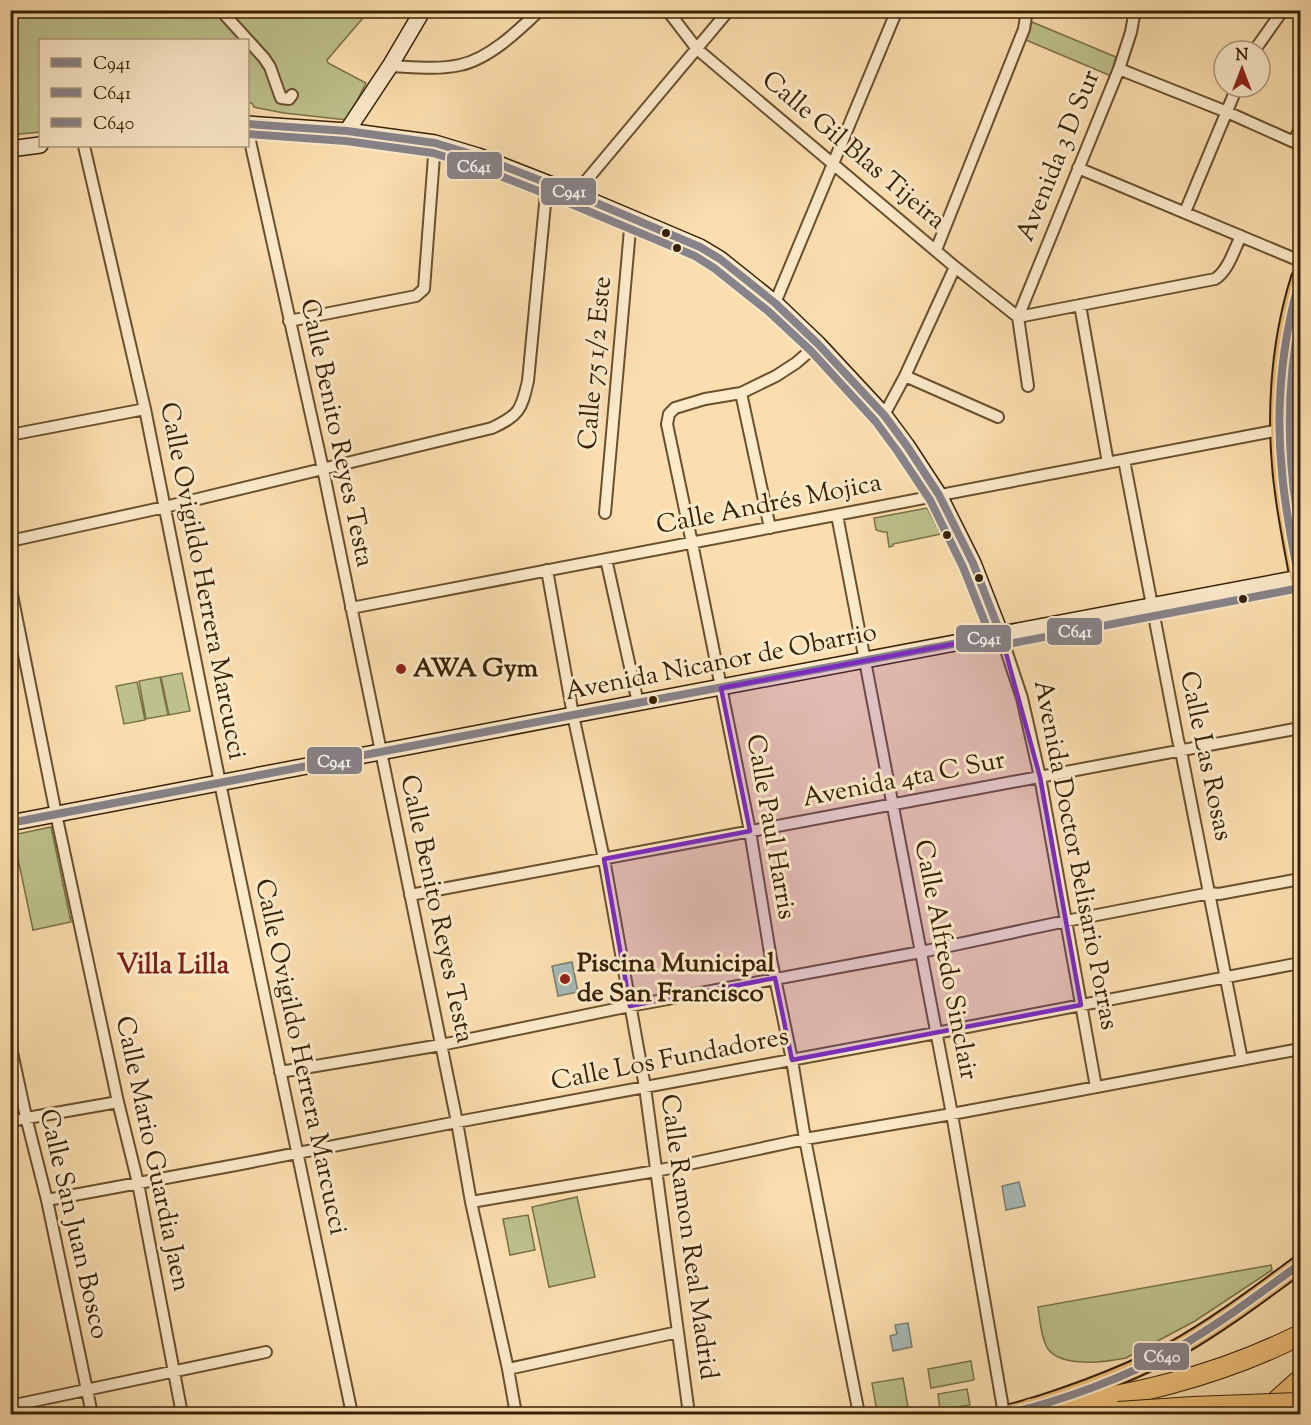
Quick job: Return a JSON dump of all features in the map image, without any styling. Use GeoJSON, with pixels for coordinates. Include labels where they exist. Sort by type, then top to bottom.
{"type":"FeatureCollection","features":[{"type":"Feature","properties":{"kind":"highway"},"geometry":{"type":"LineString","coordinates":[[1030,1409],[1112,1398],[1182,1381],[1266,1352],[1300,1335]]}},
{"type":"Feature","properties":{"kind":"highway"},"geometry":{"type":"LineString","coordinates":[[1262,1414],[1300,1380]]}},
{"type":"Feature","properties":{"kind":"highway"},"geometry":{"type":"LineString","coordinates":[[1071,1414],[1300,1403]]}},
{"type":"Feature","properties":{"kind":"highway"},"geometry":{"type":"LineString","coordinates":[[1156,1414],[1300,1410]]}},
{"type":"Feature","properties":{"kind":"main road"},"geometry":{"type":"LineString","coordinates":[[347,131],[390,66],[423,10]]}},
{"type":"Feature","properties":{"kind":"main road","name":"Avenida Doctor Belisario Porras"},"geometry":{"type":"LineString","coordinates":[[249,124],[347,131],[435,143],[478,156],[575,194],[700,247],[720,259],[775,303],[818,344],[884,415],[939,495],[973,563],[1001,635]]}},
{"type":"Feature","properties":{"kind":"main road"},"geometry":{"type":"LineString","coordinates":[[10,149],[39,145]]}},
{"type":"Feature","properties":{"kind":"main road"},"geometry":{"type":"LineString","coordinates":[[1300,281],[1289,324],[1282,367],[1279,429],[1285,500],[1300,580]]}},
{"type":"Feature","properties":{"kind":"main road","name":"Avenida Nicanor de Obarrio"},"geometry":{"type":"LineString","coordinates":[[10,823],[573,715],[1300,580]]}},
{"type":"Feature","properties":{"kind":"main road"},"geometry":{"type":"LineString","coordinates":[[1005,1414],[1030,1409],[1128,1372],[1172,1350],[1229,1314],[1300,1264]]}},
{"type":"Feature","properties":{"kind":"main road"},"geometry":{"type":"LineString","coordinates":[[1288,1414],[1300,1403]]}},
{"type":"Feature","properties":{"kind":"street"},"geometry":{"type":"LineString","coordinates":[[390,66],[439,67],[460,65],[480,58],[540,10]]}},
{"type":"Feature","properties":{"kind":"street","name":"Calle Gil Blas Tijeira"},"geometry":{"type":"LineString","coordinates":[[669,10],[697,49],[955,267],[1018,317]]}},
{"type":"Feature","properties":{"kind":"street"},"geometry":{"type":"LineString","coordinates":[[575,194],[729,10]]}},
{"type":"Feature","properties":{"kind":"street"},"geometry":{"type":"LineString","coordinates":[[775,303],[897,10]]}},
{"type":"Feature","properties":{"kind":"street"},"geometry":{"type":"LineString","coordinates":[[936,250],[1024,29],[1027,10]]}},
{"type":"Feature","properties":{"kind":"street","name":"Avenida 3 D Sur"},"geometry":{"type":"LineString","coordinates":[[1018,317],[1119,69],[1131,33],[1135,10]]}},
{"type":"Feature","properties":{"kind":"street"},"geometry":{"type":"LineString","coordinates":[[1262,39],[1283,10]]}},
{"type":"Feature","properties":{"kind":"street"},"geometry":{"type":"LineString","coordinates":[[225,15],[245,39]]}},
{"type":"Feature","properties":{"kind":"street"},"geometry":{"type":"LineString","coordinates":[[249,44],[270,67],[281,98],[289,99],[292,95]]}},
{"type":"Feature","properties":{"kind":"street"},"geometry":{"type":"LineString","coordinates":[[1119,69],[1227,112],[1294,142],[1300,128]]}},
{"type":"Feature","properties":{"kind":"street"},"geometry":{"type":"LineString","coordinates":[[1185,212],[1232,99]]}},
{"type":"Feature","properties":{"kind":"street","name":"Calle Benito Reyes Testa"},"geometry":{"type":"LineString","coordinates":[[249,137],[323,469],[516,1414]]}},
{"type":"Feature","properties":{"kind":"street"},"geometry":{"type":"LineString","coordinates":[[289,321],[416,296],[424,289],[435,143]]}},
{"type":"Feature","properties":{"kind":"street","name":"Calle Ovigildo Herrera Marcucci"},"geometry":{"type":"LineString","coordinates":[[84,147],[145,409],[220,783],[352,1414]]}},
{"type":"Feature","properties":{"kind":"street"},"geometry":{"type":"LineString","coordinates":[[1078,168],[1300,261]]}},
{"type":"Feature","properties":{"kind":"street"},"geometry":{"type":"LineString","coordinates":[[10,541],[165,507],[492,428],[512,418],[523,402],[528,381],[547,183]]}},
{"type":"Feature","properties":{"kind":"street","name":"Calle 75 1/2 Este"},"geometry":{"type":"LineString","coordinates":[[605,513],[632,218]]}},
{"type":"Feature","properties":{"kind":"street"},"geometry":{"type":"LineString","coordinates":[[1028,386],[1018,317],[1215,279],[1221,276],[1241,236]]}},
{"type":"Feature","properties":{"kind":"street"},"geometry":{"type":"LineString","coordinates":[[884,415],[905,376],[955,267]]}},
{"type":"Feature","properties":{"kind":"street"},"geometry":{"type":"LineString","coordinates":[[1080,305],[1108,463]]}},
{"type":"Feature","properties":{"kind":"street","name":"Calle Paul Harris"},"geometry":{"type":"LineString","coordinates":[[818,344],[776,376],[741,393],[705,399],[675,408],[669,414],[666,424],[750,831],[805,1139],[859,1414]]}},
{"type":"Feature","properties":{"kind":"street"},"geometry":{"type":"LineString","coordinates":[[905,376],[998,417]]}},
{"type":"Feature","properties":{"kind":"street"},"geometry":{"type":"LineString","coordinates":[[741,393],[770,528]]}},
{"type":"Feature","properties":{"kind":"street"},"geometry":{"type":"LineString","coordinates":[[10,435],[145,409]]}},
{"type":"Feature","properties":{"kind":"street","name":"Calle Andrés Mojica"},"geometry":{"type":"LineString","coordinates":[[351,608],[1300,426]]}},
{"type":"Feature","properties":{"kind":"street","name":"Calle Las Rosas"},"geometry":{"type":"LineString","coordinates":[[1124,460],[1242,1060]]}},
{"type":"Feature","properties":{"kind":"street"},"geometry":{"type":"LineString","coordinates":[[1282,476],[1300,472]]}},
{"type":"Feature","properties":{"kind":"street","name":"Calle Alfredo Sinclair"},"geometry":{"type":"LineString","coordinates":[[837,515],[952,1114],[1005,1414]]}},
{"type":"Feature","properties":{"kind":"street"},"geometry":{"type":"LineString","coordinates":[[606,559],[638,703]]}},
{"type":"Feature","properties":{"kind":"street","name":"Calle Ramon Real Madrid"},"geometry":{"type":"LineString","coordinates":[[547,570],[573,715],[604,859],[645,1087],[689,1414]]}},
{"type":"Feature","properties":{"kind":"street","name":"Calle Mario Guardia Jaen"},"geometry":{"type":"LineString","coordinates":[[10,585],[56,814],[118,1102],[138,1182],[182,1414]]}},
{"type":"Feature","properties":{"kind":"street","name":"Avenida Doctor Belisario Porras"},"geometry":{"type":"LineString","coordinates":[[1001,635],[1022,698],[1040,777],[1096,1087]]}},
{"type":"Feature","properties":{"kind":"street","name":"Avenida 4ta C Sur"},"geometry":{"type":"LineString","coordinates":[[410,895],[1300,728]]}},
{"type":"Feature","properties":{"kind":"street"},"geometry":{"type":"LineString","coordinates":[[280,1072],[441,1045],[630,1006],[921,952],[1210,893],[1219,894],[1300,879]]}},
{"type":"Feature","properties":{"kind":"street","name":"Calle Los Fundadores"},"geometry":{"type":"LineString","coordinates":[[47,1200],[1300,963]]}},
{"type":"Feature","properties":{"kind":"street","name":"Calle San Juan Bosco"},"geometry":{"type":"LineString","coordinates":[[10,1043],[47,1200],[92,1414]]}},
{"type":"Feature","properties":{"kind":"street"},"geometry":{"type":"LineString","coordinates":[[471,1202],[656,1171],[805,1139],[1300,1049]]}},
{"type":"Feature","properties":{"kind":"street"},"geometry":{"type":"LineString","coordinates":[[10,1120],[118,1102]]}},
{"type":"Feature","properties":{"kind":"street"},"geometry":{"type":"LineString","coordinates":[[508,1369],[678,1332]]}},
{"type":"Feature","properties":{"kind":"street"},"geometry":{"type":"LineString","coordinates":[[10,1406],[266,1352]]}},
{"type":"Feature","properties":{"kind":"highlighted area"},"geometry":{"type":"Polygon","coordinates":[[[1001,635],[1040,777],[1081,1005],[792,1060],[775,978],[630,1006],[604,859],[750,831],[721,688],[1001,635]]]}},
{"type":"Feature","properties":{"kind":"green space"},"geometry":{"type":"Polygon","coordinates":[[[10,11],[369,11],[327,60],[328,63],[366,83],[347,120],[284,113],[254,107],[252,103],[249,103],[249,39],[39,39],[39,132],[11,135],[10,11]]]}},
{"type":"Feature","properties":{"kind":"green space"},"geometry":{"type":"Polygon","coordinates":[[[1032,22],[1116,57],[1111,76],[1026,40],[1032,22]]]}},
{"type":"Feature","properties":{"kind":"green space"},"geometry":{"type":"Polygon","coordinates":[[[927,508],[941,534],[893,544],[889,547],[887,532],[876,530],[874,518],[927,508]]]}},
{"type":"Feature","properties":{"kind":"green space"},"geometry":{"type":"Polygon","coordinates":[[[182,673],[190,711],[169,715],[161,677],[182,673]]]}},
{"type":"Feature","properties":{"kind":"green space"},"geometry":{"type":"Polygon","coordinates":[[[160,677],[168,715],[146,719],[139,681],[160,677]]]}},
{"type":"Feature","properties":{"kind":"green space"},"geometry":{"type":"Polygon","coordinates":[[[137,682],[145,720],[124,724],[116,686],[137,682]]]}},
{"type":"Feature","properties":{"kind":"green space"},"geometry":{"type":"Polygon","coordinates":[[[51,827],[71,922],[33,930],[13,835],[51,827]]]}},
{"type":"Feature","properties":{"kind":"green space"},"geometry":{"type":"Polygon","coordinates":[[[577,1197],[595,1277],[549,1287],[532,1207],[577,1197]]]}},
{"type":"Feature","properties":{"kind":"green space"},"geometry":{"type":"Polygon","coordinates":[[[528,1215],[535,1250],[510,1255],[503,1219],[528,1215]]]}},
{"type":"Feature","properties":{"kind":"green space"},"geometry":{"type":"Polygon","coordinates":[[[1271,1265],[1272,1270],[1195,1321],[1126,1358],[1085,1362],[1063,1359],[1048,1349],[1044,1340],[1038,1307],[1271,1265]]]}},
{"type":"Feature","properties":{"kind":"green space"},"geometry":{"type":"Polygon","coordinates":[[[971,1361],[974,1380],[931,1388],[928,1369],[971,1361]]]}},
{"type":"Feature","properties":{"kind":"green space"},"geometry":{"type":"Polygon","coordinates":[[[903,1378],[908,1407],[877,1412],[872,1383],[903,1378]]]}},
{"type":"Feature","properties":{"kind":"green space"},"geometry":{"type":"Polygon","coordinates":[[[967,1389],[970,1405],[940,1410],[938,1394],[967,1389]]]}},
{"type":"Feature","properties":{"kind":"shaded area","name":"Piscina Municipal de San Francisco"},"geometry":{"type":"Polygon","coordinates":[[[572,962],[578,992],[558,996],[552,966],[572,962]]]}},
{"type":"Feature","properties":{"kind":"shaded area"},"geometry":{"type":"Polygon","coordinates":[[[1019,1182],[1025,1206],[1006,1210],[1002,1186],[1019,1182]]]}},
{"type":"Feature","properties":{"kind":"shaded area"},"geometry":{"type":"Polygon","coordinates":[[[908,1323],[912,1347],[893,1351],[890,1336],[897,1334],[895,1325],[908,1323]]]}},
{"type":"Feature","properties":{"kind":"transit line","name":"C941"},"geometry":{"type":"LineString","coordinates":[[10,823],[1001,635],[973,563],[939,495],[884,415],[818,344],[775,303],[720,259],[700,247],[575,194],[478,156],[435,143],[347,131],[249,124]]}},
{"type":"Feature","properties":{"kind":"transit line","name":"C641"},"geometry":{"type":"LineString","coordinates":[[249,134],[346,141],[433,153],[475,166],[571,204],[695,256],[714,268],[768,311],[811,351],[876,422],[930,500],[963,567],[992,640],[996,644],[1003,645],[1300,588]]}},
{"type":"Feature","properties":{"kind":"transit line","name":"C640"},"geometry":{"type":"LineString","coordinates":[[1300,278],[1285,350],[1279,423],[1285,500],[1300,585]]}},
{"type":"Feature","properties":{"kind":"transit line","name":"C641"},"geometry":{"type":"LineString","coordinates":[[1300,318],[1290,397],[1293,478],[1300,531]]}},
{"type":"Feature","properties":{"kind":"transit line","name":"C640"},"geometry":{"type":"LineString","coordinates":[[1006,1414],[1092,1388],[1155,1360],[1222,1320],[1300,1264]]}},
{"type":"Feature","properties":{"kind":"place","name":"AWA Gym"},"geometry":{"type":"Point","coordinates":[401,669]}},
{"type":"Feature","properties":{"kind":"place","name":"Piscina Municipal de San Francisco"},"geometry":{"type":"Point","coordinates":[565,979]}},
{"type":"Feature","properties":{"kind":"district","name":"Villa Lilla"},"geometry":{"type":"Point","coordinates":[173,966]}}]}
